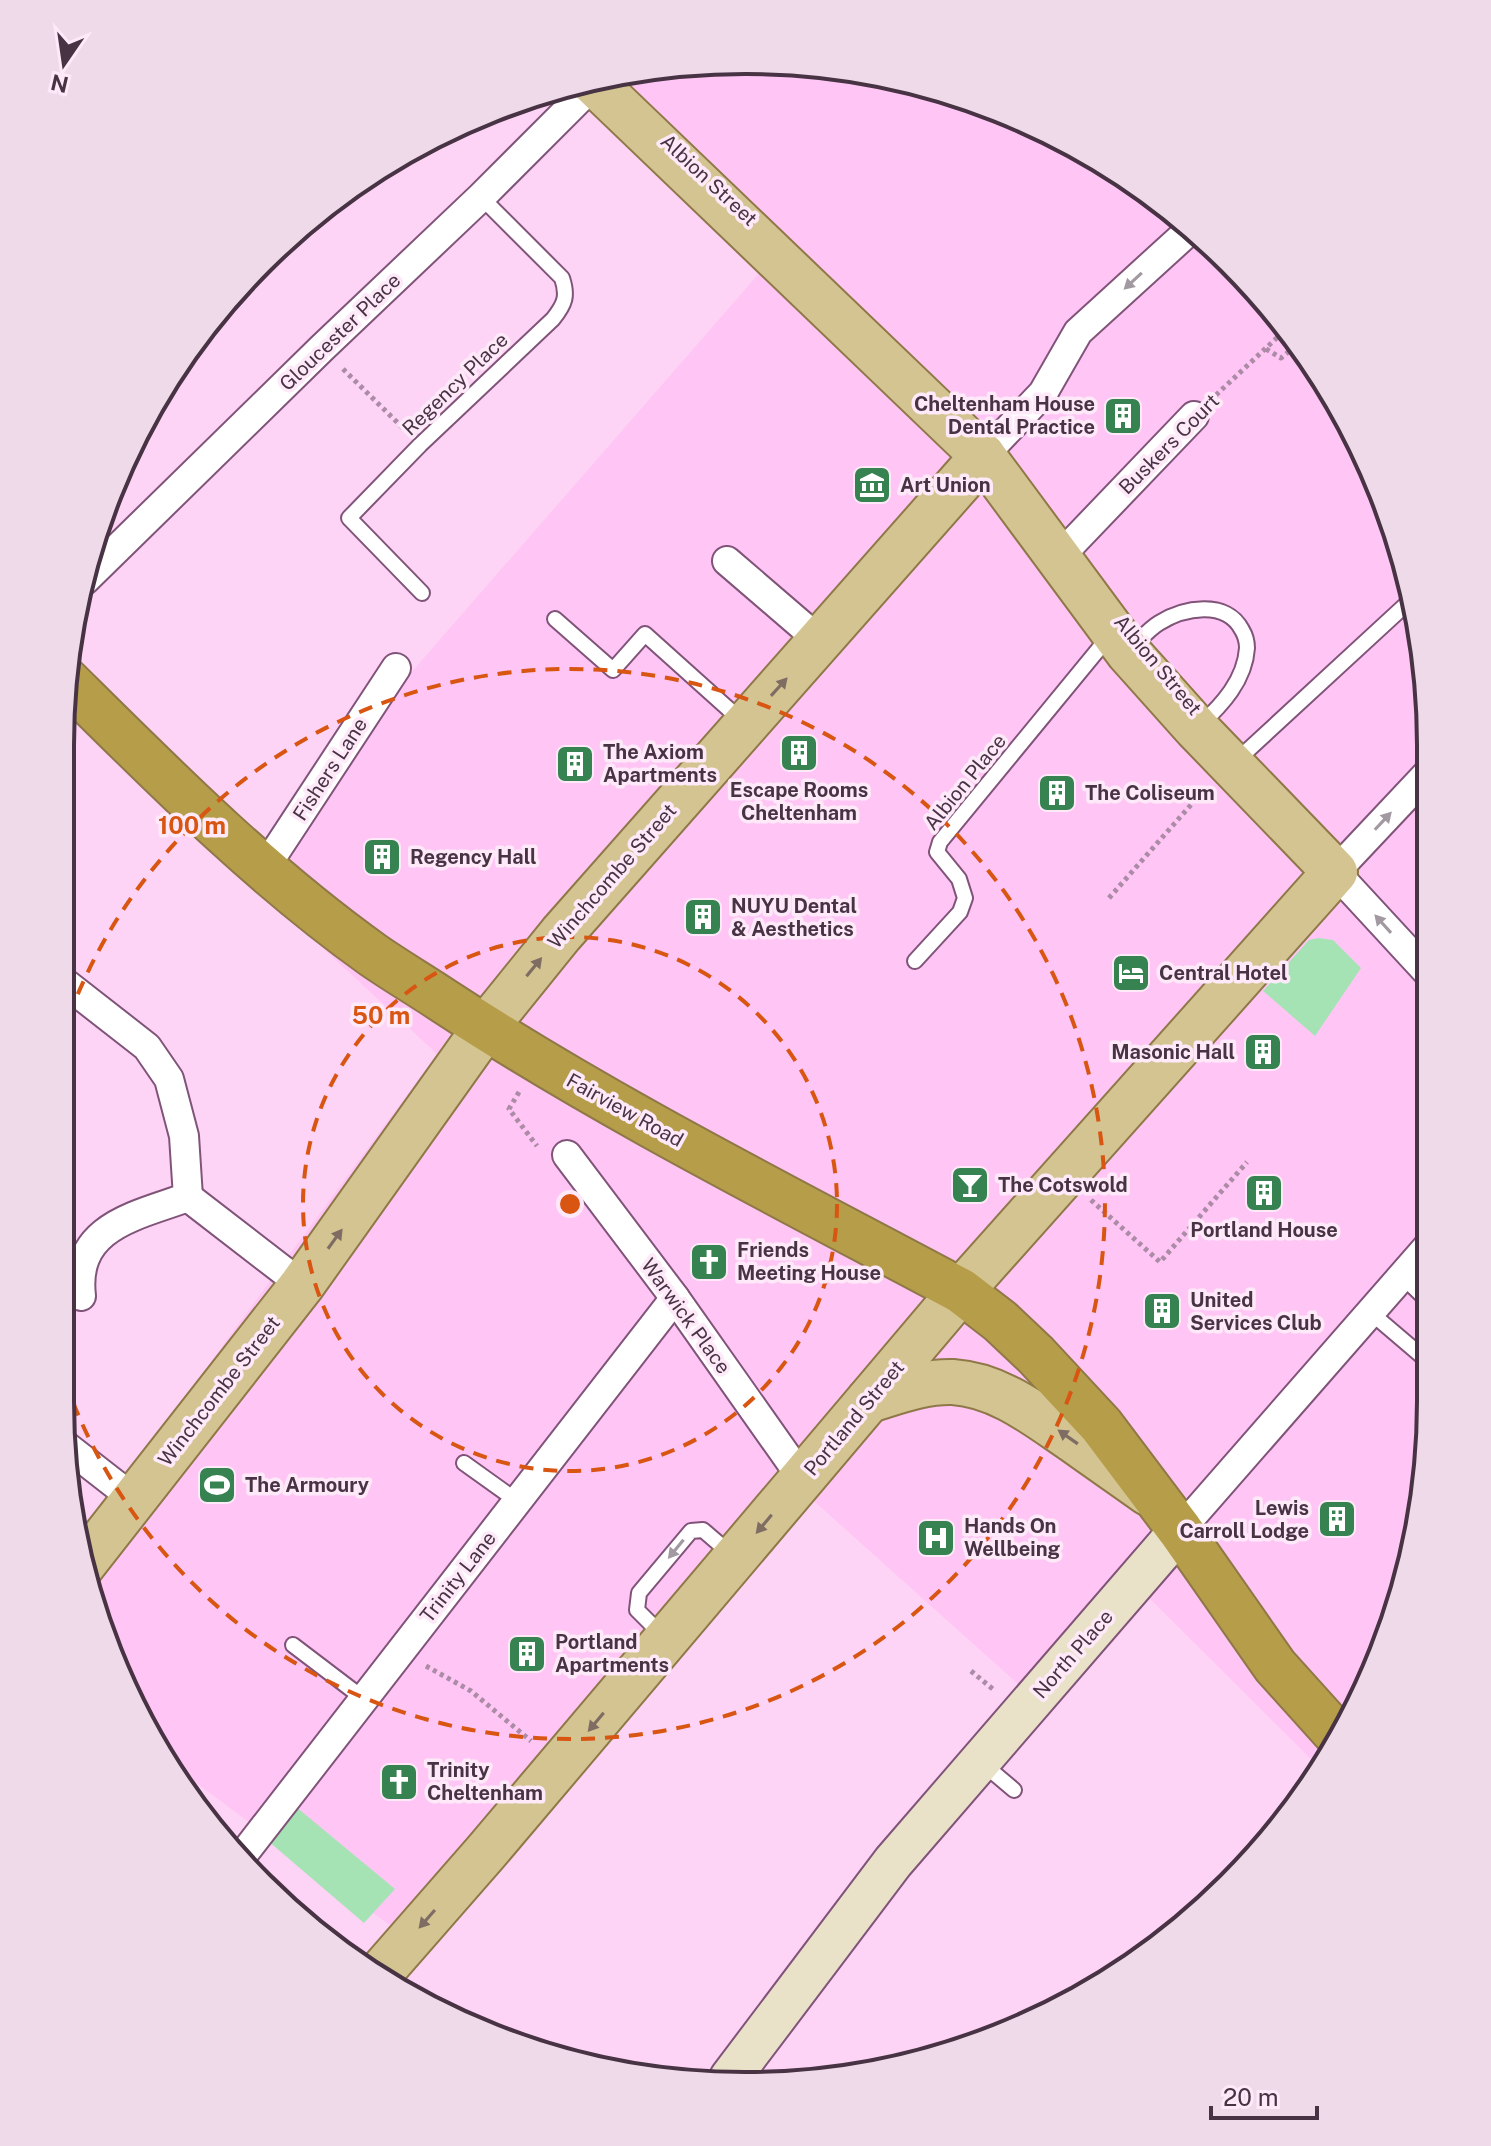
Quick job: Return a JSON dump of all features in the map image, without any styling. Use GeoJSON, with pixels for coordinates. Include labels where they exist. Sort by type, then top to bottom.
{"type":"FeatureCollection","features":[{"type":"Feature","properties":{"kind":"highway","name":"Fairview Road"},"geometry":{"type":"LineString","coordinates":[[76,690],[264,869],[372,954],[485,1028],[613,1105],[961,1291],[1000,1321],[1101,1425],[1275,1666],[1331,1728]]}},
{"type":"Feature","properties":{"kind":"main road","name":"Albion Street"},"geometry":{"type":"LineString","coordinates":[[601,90],[983,456],[1062,554],[1126,642],[1335,872]]}},
{"type":"Feature","properties":{"kind":"main road","name":"Winchcombe Street"},"geometry":{"type":"LineString","coordinates":[[92,1553],[302,1285],[485,1028],[561,934],[983,456]]}},
{"type":"Feature","properties":{"kind":"main road","name":"Portland Street"},"geometry":{"type":"LineString","coordinates":[[385,1967],[961,1291],[1335,872]]}},
{"type":"Feature","properties":{"kind":"main road"},"geometry":{"type":"LineString","coordinates":[[869,1400],[919,1385],[954,1382],[980,1386],[1004,1395],[1168,1514]]}},
{"type":"Feature","properties":{"kind":"street","name":"Gloucester Place"},"geometry":{"type":"LineString","coordinates":[[99,567],[481,197],[580,95]]}},
{"type":"Feature","properties":{"kind":"street","name":"Winchcombe Street"},"geometry":{"type":"LineString","coordinates":[[983,456],[1043,393],[1078,332],[1183,237]]}},
{"type":"Feature","properties":{"kind":"street","name":"Buskers Court"},"geometry":{"type":"LineString","coordinates":[[1062,554],[1194,416]]}},
{"type":"Feature","properties":{"kind":"street"},"geometry":{"type":"LineString","coordinates":[[727,561],[820,641]]}},
{"type":"Feature","properties":{"kind":"street","name":"Fishers Lane"},"geometry":{"type":"LineString","coordinates":[[264,869],[396,668]]}},
{"type":"Feature","properties":{"kind":"street"},"geometry":{"type":"LineString","coordinates":[[1335,872],[1417,785]]}},
{"type":"Feature","properties":{"kind":"street","name":"Albion Street"},"geometry":{"type":"LineString","coordinates":[[1335,872],[1417,960]]}},
{"type":"Feature","properties":{"kind":"street"},"geometry":{"type":"LineString","coordinates":[[74,990],[147,1047],[169,1079],[184,1136],[188,1197],[302,1285]]}},
{"type":"Feature","properties":{"kind":"street","name":"Warwick Place"},"geometry":{"type":"LineString","coordinates":[[567,1155],[675,1298],[802,1478]]}},
{"type":"Feature","properties":{"kind":"street"},"geometry":{"type":"LineString","coordinates":[[81,1296],[81,1266],[96,1239],[109,1227],[188,1197]]}},
{"type":"Feature","properties":{"kind":"street","name":"North Place"},"geometry":{"type":"LineString","coordinates":[[735,2072],[893,1862],[980,1761],[1168,1514],[1370,1312],[1417,1259]]}},
{"type":"Feature","properties":{"kind":"street","name":"Trinity Lane"},"geometry":{"type":"LineString","coordinates":[[247,1849],[675,1298]]}},
{"type":"Feature","properties":{"kind":"street"},"geometry":{"type":"LineString","coordinates":[[76,1454],[134,1499]]}},
{"type":"Feature","properties":{"kind":"lane","name":"Albion Street"},"geometry":{"type":"LineString","coordinates":[[603,90],[681,150],[956,416],[983,456]]}},
{"type":"Feature","properties":{"kind":"lane","name":"Regency Place"},"geometry":{"type":"LineString","coordinates":[[422,593],[349,518],[420,445],[553,319],[563,303],[566,290],[562,278],[481,197]]}},
{"type":"Feature","properties":{"kind":"lane"},"geometry":{"type":"LineString","coordinates":[[1233,761],[1402,608]]}},
{"type":"Feature","properties":{"kind":"lane"},"geometry":{"type":"LineString","coordinates":[[1126,642],[1175,615],[1195,610],[1219,611],[1235,619],[1246,638],[1243,666],[1224,703],[1201,724]]}},
{"type":"Feature","properties":{"kind":"lane"},"geometry":{"type":"LineString","coordinates":[[555,619],[613,670],[645,634],[746,724]]}},
{"type":"Feature","properties":{"kind":"lane","name":"Albion Place"},"geometry":{"type":"LineString","coordinates":[[915,961],[960,912],[965,898],[959,879],[937,852],[940,842],[1126,642]]}},
{"type":"Feature","properties":{"kind":"lane"},"geometry":{"type":"LineString","coordinates":[[1402,1276],[1417,1290]]}},
{"type":"Feature","properties":{"kind":"lane"},"geometry":{"type":"LineString","coordinates":[[1370,1312],[1417,1352]]}},
{"type":"Feature","properties":{"kind":"lane"},"geometry":{"type":"LineString","coordinates":[[464,1463],[517,1501]]}},
{"type":"Feature","properties":{"kind":"lane"},"geometry":{"type":"LineString","coordinates":[[293,1645],[364,1699]]}},
{"type":"Feature","properties":{"kind":"lane"},"geometry":{"type":"LineString","coordinates":[[980,1761],[1014,1790]]}},
{"type":"Feature","properties":{"kind":"path","name":"Buskers Court"},"geometry":{"type":"LineString","coordinates":[[1194,416],[1278,337]]}},
{"type":"Feature","properties":{"kind":"path"},"geometry":{"type":"LineString","coordinates":[[322,348],[420,445]]}},
{"type":"Feature","properties":{"kind":"path"},"geometry":{"type":"LineString","coordinates":[[1266,349],[1281,358],[1289,352]]}},
{"type":"Feature","properties":{"kind":"path"},"geometry":{"type":"LineString","coordinates":[[1109,898],[1233,761]]}},
{"type":"Feature","properties":{"kind":"path"},"geometry":{"type":"LineString","coordinates":[[536,1145],[509,1109],[537,1060]]}},
{"type":"Feature","properties":{"kind":"path"},"geometry":{"type":"LineString","coordinates":[[1064,1176],[1160,1262],[1247,1162]]}},
{"type":"Feature","properties":{"kind":"path"},"geometry":{"type":"LineString","coordinates":[[400,1652],[471,1691],[560,1765]]}},
{"type":"Feature","properties":{"kind":"shaded area"},"geometry":{"type":"Polygon","coordinates":[[[702,75],[789,75],[833,80],[919,97],[1002,125],[1042,143],[1119,187],[1188,241],[1220,271],[1250,303],[1304,372],[1348,449],[1366,489],[1394,572],[1404,614],[1416,702],[1417,1400],[1416,1444],[1404,1532],[1394,1574],[1366,1657],[1348,1697],[1312,1760],[1126,1575],[1019,1685],[786,1476],[395,1929],[191,1779],[164,1736],[125,1657],[97,1574],[87,1530],[437,1054],[239,870],[762,270],[622,86],[702,75]]]}},
{"type":"Feature","properties":{"kind":"green space"},"geometry":{"type":"Polygon","coordinates":[[[1309,940],[1333,940],[1361,968],[1315,1036],[1263,991],[1309,940]]]}},
{"type":"Feature","properties":{"kind":"green space"},"geometry":{"type":"Polygon","coordinates":[[[295,1806],[395,1889],[364,1923],[267,1840],[295,1806]]]}},
{"type":"Feature","properties":{"kind":"place","name":"Cheltenham House Dental Practice"},"geometry":{"type":"Point","coordinates":[1123,416]}},
{"type":"Feature","properties":{"kind":"place","name":"Art Union"},"geometry":{"type":"Point","coordinates":[872,485]}},
{"type":"Feature","properties":{"kind":"place","name":"Escape Rooms Cheltenham"},"geometry":{"type":"Point","coordinates":[799,753]}},
{"type":"Feature","properties":{"kind":"place","name":"The Axiom Apartments"},"geometry":{"type":"Point","coordinates":[575,764]}},
{"type":"Feature","properties":{"kind":"place","name":"The Coliseum"},"geometry":{"type":"Point","coordinates":[1057,793]}},
{"type":"Feature","properties":{"kind":"place","name":"Regency Hall"},"geometry":{"type":"Point","coordinates":[382,857]}},
{"type":"Feature","properties":{"kind":"place","name":"NUYU Dental & Aesthetics"},"geometry":{"type":"Point","coordinates":[703,917]}},
{"type":"Feature","properties":{"kind":"place","name":"Central Hotel"},"geometry":{"type":"Point","coordinates":[1131,973]}},
{"type":"Feature","properties":{"kind":"place","name":"Masonic Hall"},"geometry":{"type":"Point","coordinates":[1263,1052]}},
{"type":"Feature","properties":{"kind":"place","name":"The Cotswold"},"geometry":{"type":"Point","coordinates":[970,1185]}},
{"type":"Feature","properties":{"kind":"place","name":"Portland House"},"geometry":{"type":"Point","coordinates":[1264,1193]}},
{"type":"Feature","properties":{"kind":"place","name":"Friends Meeting House"},"geometry":{"type":"Point","coordinates":[709,1262]}},
{"type":"Feature","properties":{"kind":"place","name":"United Services Club"},"geometry":{"type":"Point","coordinates":[1162,1311]}},
{"type":"Feature","properties":{"kind":"place","name":"The Armoury"},"geometry":{"type":"Point","coordinates":[217,1485]}},
{"type":"Feature","properties":{"kind":"place","name":"Lewis Carroll Lodge"},"geometry":{"type":"Point","coordinates":[1337,1519]}},
{"type":"Feature","properties":{"kind":"place","name":"Hands On Wellbeing"},"geometry":{"type":"Point","coordinates":[936,1538]}},
{"type":"Feature","properties":{"kind":"place","name":"Portland Apartments"},"geometry":{"type":"Point","coordinates":[527,1654]}},
{"type":"Feature","properties":{"kind":"place","name":"Trinity Cheltenham"},"geometry":{"type":"Point","coordinates":[399,1782]}}]}
